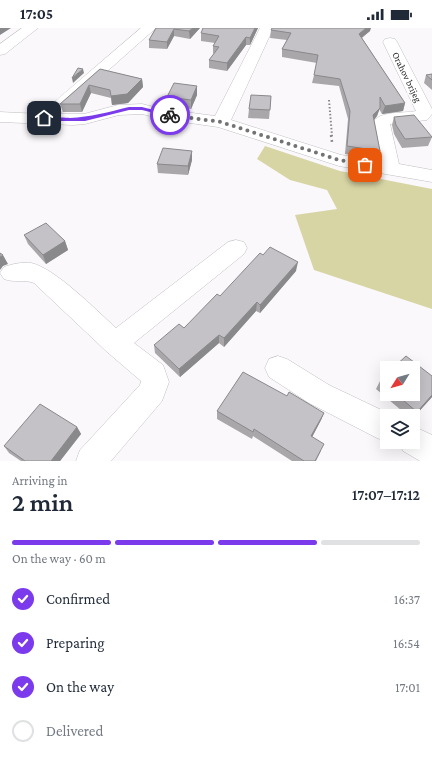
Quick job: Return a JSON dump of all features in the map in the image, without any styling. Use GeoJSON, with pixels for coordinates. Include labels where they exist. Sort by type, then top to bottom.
{"type":"FeatureCollection","features":[{"type":"Feature","properties":{"kind":"street"},"geometry":{"type":"LineString","coordinates":[[0,50],[31,28]]}},
{"type":"Feature","properties":{"kind":"street"},"geometry":{"type":"LineString","coordinates":[[44,118],[149,28]]}},
{"type":"Feature","properties":{"kind":"street"},"geometry":{"type":"LineString","coordinates":[[221,122],[264,31],[271,28]]}},
{"type":"Feature","properties":{"kind":"street","name":"Orahov brijeg"},"geometry":{"type":"LineString","coordinates":[[390,42],[425,112],[421,116],[384,120],[381,123],[391,169]]}},
{"type":"Feature","properties":{"kind":"street"},"geometry":{"type":"LineString","coordinates":[[3,117],[44,118],[56,120],[85,119],[129,108],[142,109],[167,115],[221,122],[333,159],[432,176]]}},
{"type":"Feature","properties":{"kind":"street"},"geometry":{"type":"LineString","coordinates":[[115,343],[236,248]]}},
{"type":"Feature","properties":{"kind":"street"},"geometry":{"type":"LineString","coordinates":[[12,273],[30,272],[42,277],[115,343],[153,374],[155,382],[152,392],[91,461]]}},
{"type":"Feature","properties":{"kind":"street"},"geometry":{"type":"LineString","coordinates":[[278,368],[319,394],[380,424]]}},
{"type":"Feature","properties":{"kind":"street"},"geometry":{"type":"LineString","coordinates":[[420,444],[432,450]]}},
{"type":"Feature","properties":{"kind":"path"},"geometry":{"type":"LineString","coordinates":[[329,100],[333,159]]}},
{"type":"Feature","properties":{"kind":"shaded area"},"geometry":{"type":"Polygon","coordinates":[[[265,146],[340,171],[432,189],[432,309],[314,270],[295,215],[337,209],[327,190],[290,180],[257,159],[265,146]]]}},
{"type":"Feature","properties":{"kind":"building"},"geometry":{"type":"Polygon","coordinates":[[[156,28],[193,28],[189,31],[174,29],[167,42],[149,40],[156,28]]]}},
{"type":"Feature","properties":{"kind":"building"},"geometry":{"type":"Polygon","coordinates":[[[203,28],[255,28],[250,38],[246,37],[227,63],[209,60],[219,47],[213,46],[219,36],[201,33],[203,28]]]}},
{"type":"Feature","properties":{"kind":"building"},"geometry":{"type":"Polygon","coordinates":[[[272,28],[366,28],[359,34],[405,103],[385,106],[380,97],[380,108],[373,115],[380,151],[347,146],[350,111],[340,79],[314,75],[318,55],[282,49],[291,33],[271,30],[272,28]]]}},
{"type":"Feature","properties":{"kind":"building"},"geometry":{"type":"Polygon","coordinates":[[[78,68],[83,69],[72,78],[78,68]]]}},
{"type":"Feature","properties":{"kind":"building"},"geometry":{"type":"Polygon","coordinates":[[[100,69],[142,79],[127,94],[111,96],[110,90],[89,85],[80,104],[60,104],[100,69]]]}},
{"type":"Feature","properties":{"kind":"building"},"geometry":{"type":"Polygon","coordinates":[[[432,74],[432,80],[426,75],[432,74]]]}},
{"type":"Feature","properties":{"kind":"building"},"geometry":{"type":"Polygon","coordinates":[[[174,83],[197,86],[191,100],[167,97],[174,83]]]}},
{"type":"Feature","properties":{"kind":"building"},"geometry":{"type":"Polygon","coordinates":[[[251,95],[271,96],[270,110],[249,109],[251,95]]]}},
{"type":"Feature","properties":{"kind":"building"},"geometry":{"type":"Polygon","coordinates":[[[414,115],[432,137],[405,139],[396,125],[394,117],[414,115]]]}},
{"type":"Feature","properties":{"kind":"building"},"geometry":{"type":"Polygon","coordinates":[[[163,148],[192,151],[188,166],[157,164],[163,148]]]}},
{"type":"Feature","properties":{"kind":"building"},"geometry":{"type":"Polygon","coordinates":[[[46,223],[65,241],[43,255],[24,235],[46,223]]]}},
{"type":"Feature","properties":{"kind":"building"},"geometry":{"type":"Polygon","coordinates":[[[270,247],[298,262],[260,305],[257,302],[224,338],[219,335],[179,369],[154,345],[179,324],[184,328],[217,294],[220,296],[260,253],[263,255],[270,247]]]}},
{"type":"Feature","properties":{"kind":"building"},"geometry":{"type":"Polygon","coordinates":[[[406,356],[412,361],[401,361],[406,356]]]}},
{"type":"Feature","properties":{"kind":"building"},"geometry":{"type":"Polygon","coordinates":[[[420,367],[432,376],[432,395],[420,409],[414,409],[404,401],[420,401],[420,367]]]}},
{"type":"Feature","properties":{"kind":"building"},"geometry":{"type":"Polygon","coordinates":[[[243,372],[287,396],[289,392],[324,413],[311,436],[324,444],[315,461],[304,461],[254,429],[253,432],[217,411],[243,372]]]}},
{"type":"Feature","properties":{"kind":"building"},"geometry":{"type":"Polygon","coordinates":[[[40,404],[77,427],[51,461],[25,461],[4,446],[40,404]]]}},
{"type":"Feature","properties":{"kind":"way so far"},"geometry":{"type":"LineString","coordinates":[[170,115],[221,122],[339,160],[365,165]]}},
{"type":"Feature","properties":{"kind":"route"},"geometry":{"type":"LineString","coordinates":[[44,118],[56,120],[85,119],[129,108],[142,109],[170,115]]}}]}
